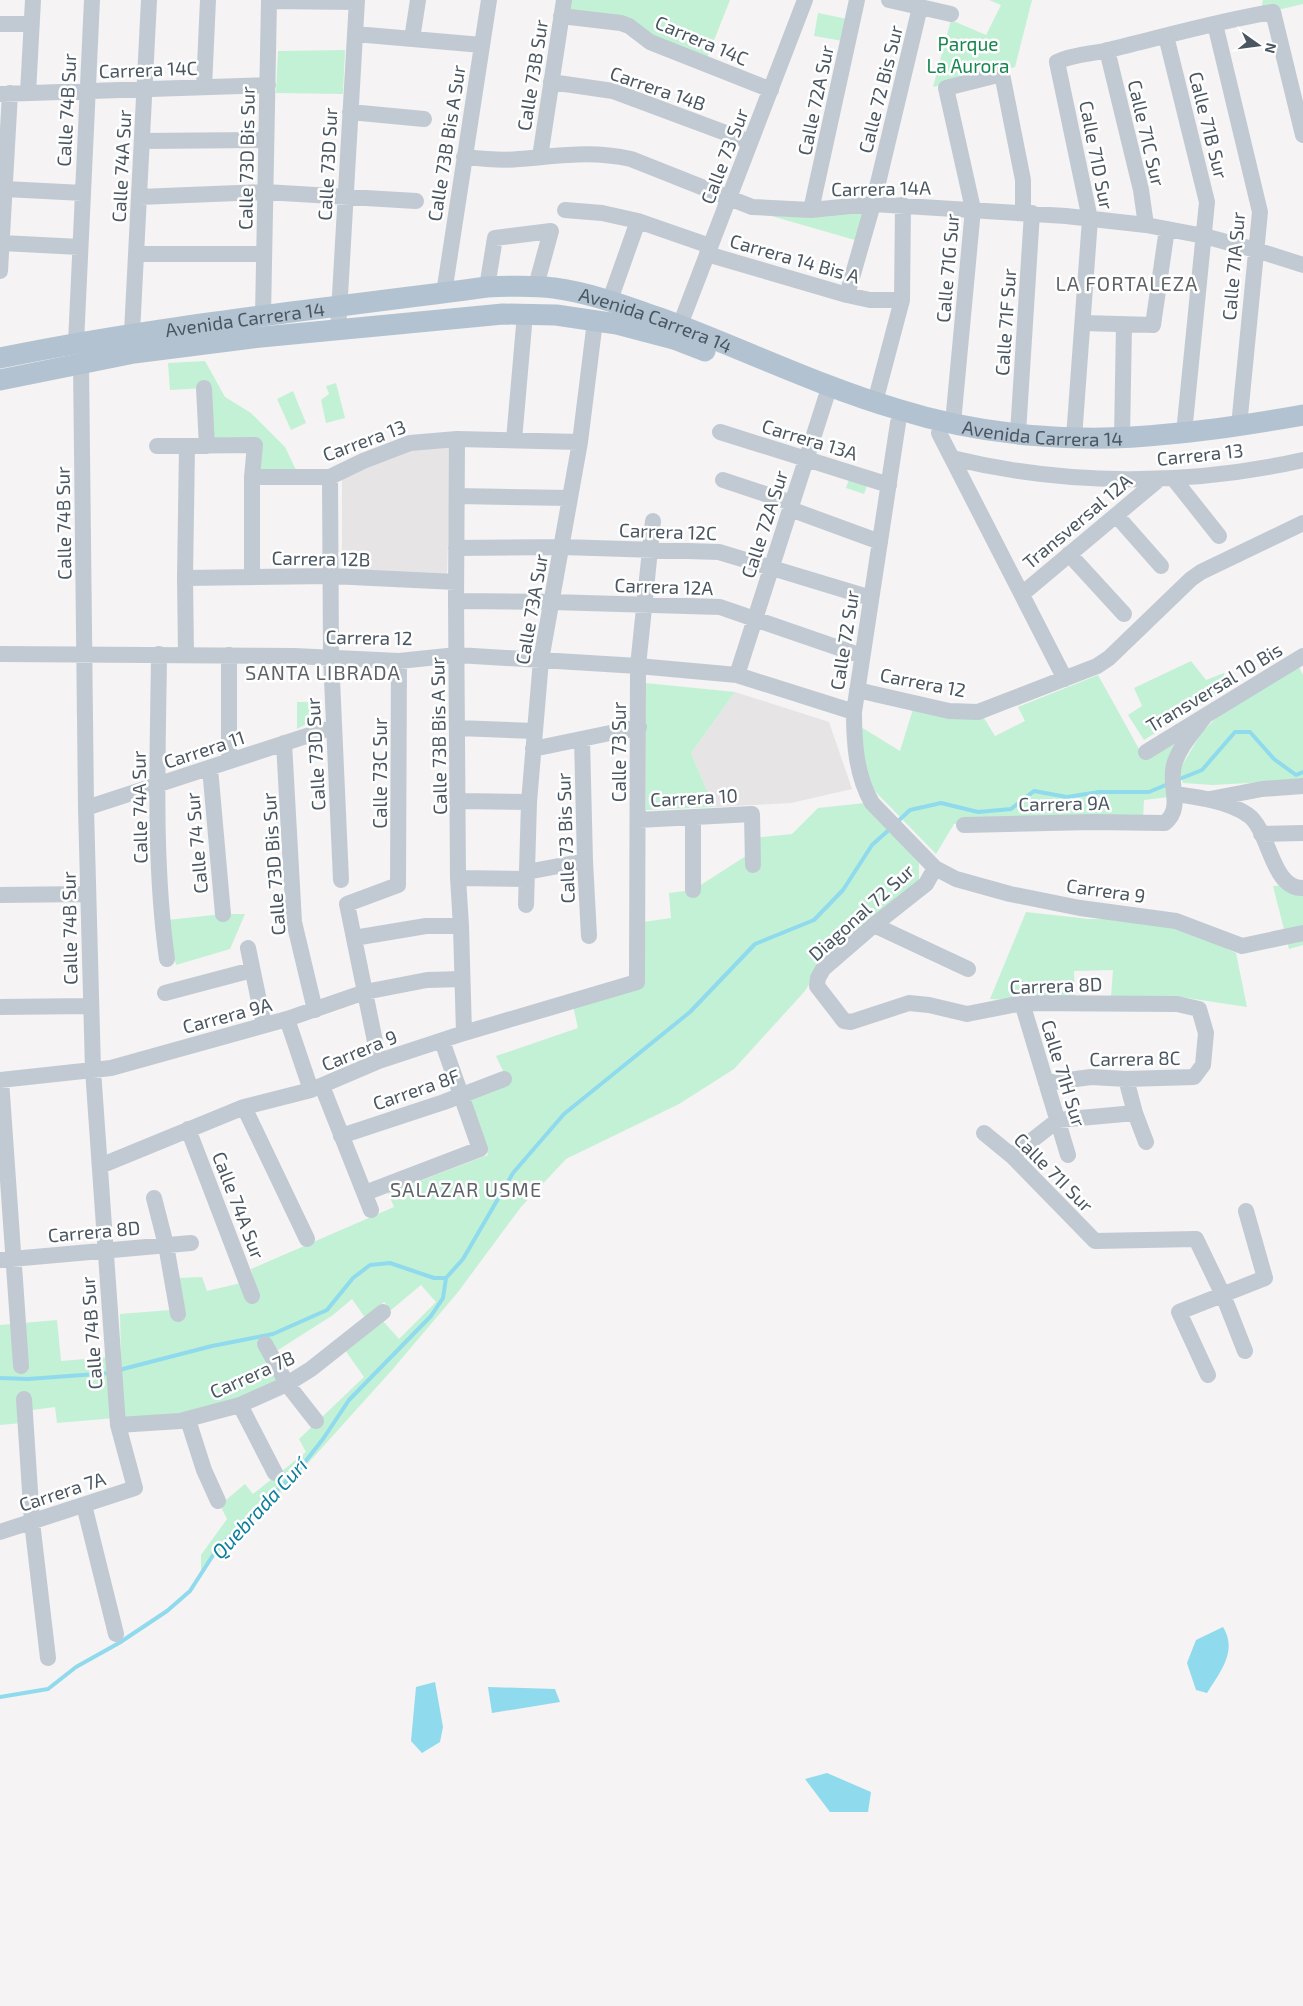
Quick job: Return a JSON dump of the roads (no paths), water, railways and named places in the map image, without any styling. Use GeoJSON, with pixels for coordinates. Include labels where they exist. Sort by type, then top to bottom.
{"type":"FeatureCollection","features":[{"type":"Feature","properties":{"kind":"main road","name":"Avenida Carrera 14"},"geometry":{"type":"LineString","coordinates":[[0,358],[76,342],[132,333],[487,287],[536,286],[572,291],[610,300],[680,325],[898,423],[1074,438],[1184,433],[1303,416]]}},
{"type":"Feature","properties":{"kind":"main road","name":"Avenida Carrera 14"},"geometry":{"type":"LineString","coordinates":[[0,380],[151,351],[483,315],[556,315],[617,324],[674,339],[828,391],[875,402],[946,428],[1023,446],[1112,451],[1165,449],[1215,444],[1303,429]]}},
{"type":"Feature","properties":{"kind":"street"},"geometry":{"type":"LineString","coordinates":[[28,93],[33,0]]}},
{"type":"Feature","properties":{"kind":"street","name":"Calle 74B Sur"},"geometry":{"type":"LineString","coordinates":[[76,342],[92,0]]}},
{"type":"Feature","properties":{"kind":"street","name":"Calle 74A Sur"},"geometry":{"type":"LineString","coordinates":[[132,333],[149,0]]}},
{"type":"Feature","properties":{"kind":"street"},"geometry":{"type":"LineString","coordinates":[[204,87],[208,0]]}},
{"type":"Feature","properties":{"kind":"street"},"geometry":{"type":"LineString","coordinates":[[269,0],[357,1]]}},
{"type":"Feature","properties":{"kind":"street","name":"Calle 73D Bis Sur"},"geometry":{"type":"LineString","coordinates":[[263,316],[269,0]]}},
{"type":"Feature","properties":{"kind":"street"},"geometry":{"type":"LineString","coordinates":[[412,39],[418,0]]}},
{"type":"Feature","properties":{"kind":"street","name":"Calle 73B Bis A Sur"},"geometry":{"type":"LineString","coordinates":[[444,293],[489,0]]}},
{"type":"Feature","properties":{"kind":"street","name":"Calle 73 Sur"},"geometry":{"type":"LineString","coordinates":[[680,325],[805,0]]}},
{"type":"Feature","properties":{"kind":"street","name":"Calle 72A Sur"},"geometry":{"type":"LineString","coordinates":[[811,210],[857,0]]}},
{"type":"Feature","properties":{"kind":"street"},"geometry":{"type":"LineString","coordinates":[[889,0],[951,14]]}},
{"type":"Feature","properties":{"kind":"street","name":"Calle 73D Sur"},"geometry":{"type":"LineString","coordinates":[[338,330],[357,1]]}},
{"type":"Feature","properties":{"kind":"street","name":"Calle 72 Bis Sur"},"geometry":{"type":"LineString","coordinates":[[847,295],[873,204],[920,7]]}},
{"type":"Feature","properties":{"kind":"street","name":"Carrera 14C"},"geometry":{"type":"LineString","coordinates":[[563,8],[621,23],[650,42],[770,90]]}},
{"type":"Feature","properties":{"kind":"street","name":"Calle 73B Sur"},"geometry":{"type":"LineString","coordinates":[[540,157],[563,8]]}},
{"type":"Feature","properties":{"kind":"street"},"geometry":{"type":"LineString","coordinates":[[1107,50],[1273,12],[1303,135]]}},
{"type":"Feature","properties":{"kind":"street"},"geometry":{"type":"LineString","coordinates":[[0,24],[32,24]]}},
{"type":"Feature","properties":{"kind":"street","name":"Calle 71A Sur"},"geometry":{"type":"LineString","coordinates":[[1215,24],[1260,212],[1239,426]]}},
{"type":"Feature","properties":{"kind":"street"},"geometry":{"type":"LineString","coordinates":[[355,34],[482,46]]}},
{"type":"Feature","properties":{"kind":"street","name":"Calle 71B Sur"},"geometry":{"type":"LineString","coordinates":[[1166,36],[1207,202],[1184,433]]}},
{"type":"Feature","properties":{"kind":"street","name":"Calle 71D Sur"},"geometry":{"type":"LineString","coordinates":[[1074,438],[1090,219],[1057,62],[1065,58],[1107,50]]}},
{"type":"Feature","properties":{"kind":"street","name":"Calle 71C Sur"},"geometry":{"type":"LineString","coordinates":[[1107,50],[1141,190],[1146,225]]}},
{"type":"Feature","properties":{"kind":"street","name":"Calle 71F Sur"},"geometry":{"type":"LineString","coordinates":[[946,88],[1002,74],[1024,180],[1028,213],[1018,433]]}},
{"type":"Feature","properties":{"kind":"street","name":"Carrera 14B"},"geometry":{"type":"LineString","coordinates":[[551,82],[613,91],[750,142]]}},
{"type":"Feature","properties":{"kind":"street","name":"Carrera 14C"},"geometry":{"type":"LineString","coordinates":[[5,93],[268,85]]}},
{"type":"Feature","properties":{"kind":"street","name":"Calle 71G Sur"},"geometry":{"type":"LineString","coordinates":[[946,88],[973,209],[946,428]]}},
{"type":"Feature","properties":{"kind":"street"},"geometry":{"type":"LineString","coordinates":[[0,271],[4,189],[5,93]]}},
{"type":"Feature","properties":{"kind":"street"},"geometry":{"type":"LineString","coordinates":[[350,112],[424,118]]}},
{"type":"Feature","properties":{"kind":"street"},"geometry":{"type":"LineString","coordinates":[[142,141],[266,140]]}},
{"type":"Feature","properties":{"kind":"street","name":"Carrera 14A"},"geometry":{"type":"LineString","coordinates":[[464,157],[494,160],[591,153],[615,156],[631,159],[752,207],[811,210],[873,204],[903,205],[1090,219],[1146,225],[1204,236],[1303,265]]}},
{"type":"Feature","properties":{"kind":"street"},"geometry":{"type":"LineString","coordinates":[[4,189],[83,193]]}},
{"type":"Feature","properties":{"kind":"street"},"geometry":{"type":"LineString","coordinates":[[139,197],[266,192],[416,201]]}},
{"type":"Feature","properties":{"kind":"street"},"geometry":{"type":"LineString","coordinates":[[875,402],[902,300],[903,205]]}},
{"type":"Feature","properties":{"kind":"street","name":"Carrera 14 Bis A"},"geometry":{"type":"LineString","coordinates":[[565,210],[602,213],[638,221],[709,250],[847,295],[870,300],[902,300]]}},
{"type":"Feature","properties":{"kind":"street"},"geometry":{"type":"LineString","coordinates":[[610,300],[638,221]]}},
{"type":"Feature","properties":{"kind":"street"},"geometry":{"type":"LineString","coordinates":[[1083,323],[1153,325],[1167,229]]}},
{"type":"Feature","properties":{"kind":"street"},"geometry":{"type":"LineString","coordinates":[[487,287],[495,238],[551,231],[536,286]]}},
{"type":"Feature","properties":{"kind":"street"},"geometry":{"type":"LineString","coordinates":[[2,243],[80,247]]}},
{"type":"Feature","properties":{"kind":"street"},"geometry":{"type":"LineString","coordinates":[[136,254],[264,254]]}},
{"type":"Feature","properties":{"kind":"street"},"geometry":{"type":"LineString","coordinates":[[514,440],[525,314]]}},
{"type":"Feature","properties":{"kind":"street","name":"Calle 73A Sur"},"geometry":{"type":"LineString","coordinates":[[526,905],[534,731],[541,660],[580,442],[594,321]]}},
{"type":"Feature","properties":{"kind":"street"},"geometry":{"type":"LineString","coordinates":[[1122,437],[1124,325]]}},
{"type":"Feature","properties":{"kind":"street","name":"Calle 74B Sur"},"geometry":{"type":"LineString","coordinates":[[81,363],[86,808],[92,1070],[118,1425],[135,1488]]}},
{"type":"Feature","properties":{"kind":"street"},"geometry":{"type":"LineString","coordinates":[[204,388],[207,446]]}},
{"type":"Feature","properties":{"kind":"street","name":"Calle 72A Sur"},"geometry":{"type":"LineString","coordinates":[[737,675],[828,391]]}},
{"type":"Feature","properties":{"kind":"street","name":"Calle 72 Sur"},"geometry":{"type":"LineString","coordinates":[[898,423],[857,690],[854,712],[854,739],[860,773],[867,793],[912,845]]}},
{"type":"Feature","properties":{"kind":"street"},"geometry":{"type":"LineString","coordinates":[[946,428],[952,458],[1066,679]]}},
{"type":"Feature","properties":{"kind":"street","name":"Carrera 13A"},"geometry":{"type":"LineString","coordinates":[[720,432],[888,484]]}},
{"type":"Feature","properties":{"kind":"street","name":"Calle 73B Bis A Sur"},"geometry":{"type":"LineString","coordinates":[[457,438],[458,878],[464,1033]]}},
{"type":"Feature","properties":{"kind":"street","name":"Carrera 13"},"geometry":{"type":"LineString","coordinates":[[252,477],[330,477],[410,443],[457,438],[580,442]]}},
{"type":"Feature","properties":{"kind":"street"},"geometry":{"type":"LineString","coordinates":[[157,446],[255,445],[252,477],[252,577]]}},
{"type":"Feature","properties":{"kind":"street"},"geometry":{"type":"LineString","coordinates":[[186,654],[187,446]]}},
{"type":"Feature","properties":{"kind":"street","name":"Carrera 13"},"geometry":{"type":"LineString","coordinates":[[952,458],[982,465],[1052,475],[1105,479],[1166,479],[1245,470],[1303,460]]}},
{"type":"Feature","properties":{"kind":"street","name":"Calle 73D Sur"},"geometry":{"type":"LineString","coordinates":[[330,477],[331,656],[341,880]]}},
{"type":"Feature","properties":{"kind":"street"},"geometry":{"type":"LineString","coordinates":[[1166,479],[1220,536]]}},
{"type":"Feature","properties":{"kind":"street","name":"Transversal 12A"},"geometry":{"type":"LineString","coordinates":[[1022,594],[1116,515],[1166,479]]}},
{"type":"Feature","properties":{"kind":"street"},"geometry":{"type":"LineString","coordinates":[[723,480],[880,542]]}},
{"type":"Feature","properties":{"kind":"street"},"geometry":{"type":"LineString","coordinates":[[457,496],[570,498]]}},
{"type":"Feature","properties":{"kind":"street"},"geometry":{"type":"LineString","coordinates":[[1116,515],[1161,566]]}},
{"type":"Feature","properties":{"kind":"street","name":"Calle 73 Sur"},"geometry":{"type":"LineString","coordinates":[[637,982],[638,666],[654,521]]}},
{"type":"Feature","properties":{"kind":"street","name":"Carrera 12"},"geometry":{"type":"LineString","coordinates":[[857,690],[949,711],[978,712],[1097,666],[1108,658],[1181,587],[1201,572],[1303,523]]}},
{"type":"Feature","properties":{"kind":"street","name":"Carrera 12C"},"geometry":{"type":"LineString","coordinates":[[456,548],[562,547],[719,552],[871,598]]}},
{"type":"Feature","properties":{"kind":"street"},"geometry":{"type":"LineString","coordinates":[[1069,554],[1124,614]]}},
{"type":"Feature","properties":{"kind":"street","name":"Carrera 12B"},"geometry":{"type":"LineString","coordinates":[[185,578],[331,576],[456,582]]}},
{"type":"Feature","properties":{"kind":"street","name":"Carrera 12A"},"geometry":{"type":"LineString","coordinates":[[456,601],[720,607],[862,656]]}},
{"type":"Feature","properties":{"kind":"street","name":"Carrera 12"},"geometry":{"type":"LineString","coordinates":[[0,654],[331,656],[399,661],[457,655],[638,666],[737,675],[854,712]]}},
{"type":"Feature","properties":{"kind":"street","name":"Calle 74A Sur"},"geometry":{"type":"LineString","coordinates":[[159,654],[158,785],[160,912],[167,959]]}},
{"type":"Feature","properties":{"kind":"street"},"geometry":{"type":"LineString","coordinates":[[229,655],[229,761]]}},
{"type":"Feature","properties":{"kind":"street","name":"Transversal 10 Bis"},"geometry":{"type":"LineString","coordinates":[[1146,752],[1303,656]]}},
{"type":"Feature","properties":{"kind":"street","name":"Calle 73C Sur"},"geometry":{"type":"LineString","coordinates":[[354,938],[347,904],[398,885],[399,661]]}},
{"type":"Feature","properties":{"kind":"street"},"geometry":{"type":"LineString","coordinates":[[1205,716],[1180,751],[1173,786],[1249,815],[1254,820],[1286,882],[1294,888],[1303,888]]}},
{"type":"Feature","properties":{"kind":"street","name":"Carrera 11"},"geometry":{"type":"LineString","coordinates":[[86,808],[334,727]]}},
{"type":"Feature","properties":{"kind":"street"},"geometry":{"type":"LineString","coordinates":[[533,749],[638,727]]}},
{"type":"Feature","properties":{"kind":"street"},"geometry":{"type":"LineString","coordinates":[[457,728],[534,731]]}},
{"type":"Feature","properties":{"kind":"street","name":"Calle 73 Bis Sur"},"geometry":{"type":"LineString","coordinates":[[582,739],[589,936]]}},
{"type":"Feature","properties":{"kind":"street","name":"Calle 73D Bis Sur"},"geometry":{"type":"LineString","coordinates":[[284,744],[294,922],[315,1010]]}},
{"type":"Feature","properties":{"kind":"street","name":"Calle 74 Sur"},"geometry":{"type":"LineString","coordinates":[[210,768],[223,914]]}},
{"type":"Feature","properties":{"kind":"street","name":"Carrera 9A"},"geometry":{"type":"LineString","coordinates":[[964,824],[1165,823],[1175,810],[1173,786]]}},
{"type":"Feature","properties":{"kind":"street"},"geometry":{"type":"LineString","coordinates":[[1210,799],[1262,789],[1303,786]]}},
{"type":"Feature","properties":{"kind":"street"},"geometry":{"type":"LineString","coordinates":[[458,801],[530,802]]}},
{"type":"Feature","properties":{"kind":"street","name":"Carrera 10"},"geometry":{"type":"LineString","coordinates":[[638,820],[752,814],[753,865]]}},
{"type":"Feature","properties":{"kind":"street"},"geometry":{"type":"LineString","coordinates":[[693,817],[693,890]]}},
{"type":"Feature","properties":{"kind":"street"},"geometry":{"type":"LineString","coordinates":[[1261,834],[1303,833]]}},
{"type":"Feature","properties":{"kind":"street","name":"Carrera 9"},"geometry":{"type":"LineString","coordinates":[[912,845],[935,868],[956,879],[1010,894],[1080,908],[1176,921],[1242,946],[1303,933]]}},
{"type":"Feature","properties":{"kind":"street"},"geometry":{"type":"LineString","coordinates":[[458,878],[527,876],[585,861]]}},
{"type":"Feature","properties":{"kind":"street","name":"Diagonal 72 Sur"},"geometry":{"type":"LineString","coordinates":[[817,986],[818,978],[823,970],[874,925],[926,884],[935,868]]}},
{"type":"Feature","properties":{"kind":"street"},"geometry":{"type":"LineString","coordinates":[[0,895],[88,894]]}},
{"type":"Feature","properties":{"kind":"street"},"geometry":{"type":"LineString","coordinates":[[874,925],[968,969]]}},
{"type":"Feature","properties":{"kind":"street"},"geometry":{"type":"LineString","coordinates":[[379,1061],[354,938],[426,926],[461,926]]}},
{"type":"Feature","properties":{"kind":"street"},"geometry":{"type":"LineString","coordinates":[[248,948],[264,1025]]}},
{"type":"Feature","properties":{"kind":"street"},"geometry":{"type":"LineString","coordinates":[[165,993],[252,970]]}},
{"type":"Feature","properties":{"kind":"street","name":"Carrera 9A"},"geometry":{"type":"LineString","coordinates":[[0,1080],[111,1068],[287,1019],[365,992],[427,980],[462,979]]}},
{"type":"Feature","properties":{"kind":"street","name":"Carrera 9"},"geometry":{"type":"LineString","coordinates":[[100,1166],[244,1107],[317,1088],[379,1061],[464,1033],[637,982]]}},
{"type":"Feature","properties":{"kind":"street","name":"Carrera 8D"},"geometry":{"type":"LineString","coordinates":[[817,986],[844,1021],[848,1022],[909,1003],[929,1005],[967,1014],[1022,1003],[1177,1004],[1198,1008],[1206,1033],[1203,1065],[1194,1077]]}},
{"type":"Feature","properties":{"kind":"street","name":"Calle 71H Sur"},"geometry":{"type":"LineString","coordinates":[[1022,1003],[1068,1155]]}},
{"type":"Feature","properties":{"kind":"street"},"geometry":{"type":"LineString","coordinates":[[0,1007],[91,1006]]}},
{"type":"Feature","properties":{"kind":"street"},"geometry":{"type":"LineString","coordinates":[[287,1019],[317,1088],[341,1136],[371,1210]]}},
{"type":"Feature","properties":{"kind":"street"},"geometry":{"type":"LineString","coordinates":[[365,1193],[480,1149],[442,1041]]}},
{"type":"Feature","properties":{"kind":"street","name":"Carrera 8C"},"geometry":{"type":"LineString","coordinates":[[1046,1083],[1092,1077],[1126,1079],[1194,1077]]}},
{"type":"Feature","properties":{"kind":"street","name":"Carrera 8F"},"geometry":{"type":"LineString","coordinates":[[341,1136],[461,1096],[504,1079]]}},
{"type":"Feature","properties":{"kind":"street"},"geometry":{"type":"LineString","coordinates":[[1126,1079],[1134,1114],[1146,1142]]}},
{"type":"Feature","properties":{"kind":"street"},"geometry":{"type":"LineString","coordinates":[[0,1080],[7,1259],[21,1366]]}},
{"type":"Feature","properties":{"kind":"street"},"geometry":{"type":"LineString","coordinates":[[244,1107],[307,1239]]}},
{"type":"Feature","properties":{"kind":"street"},"geometry":{"type":"LineString","coordinates":[[1012,1156],[1058,1120],[1134,1114]]}},
{"type":"Feature","properties":{"kind":"street","name":"Calle 74A Sur"},"geometry":{"type":"LineString","coordinates":[[188,1129],[252,1296]]}},
{"type":"Feature","properties":{"kind":"street","name":"Calle 71I Sur"},"geometry":{"type":"LineString","coordinates":[[984,1133],[1012,1156],[1095,1241],[1196,1239],[1223,1295]]}},
{"type":"Feature","properties":{"kind":"street"},"geometry":{"type":"LineString","coordinates":[[154,1198],[166,1245],[178,1314]]}},
{"type":"Feature","properties":{"kind":"street"},"geometry":{"type":"LineString","coordinates":[[1208,1375],[1179,1312],[1264,1278],[1246,1211]]}},
{"type":"Feature","properties":{"kind":"street","name":"Carrera 8D"},"geometry":{"type":"LineString","coordinates":[[7,1259],[191,1243]]}},
{"type":"Feature","properties":{"kind":"street"},"geometry":{"type":"LineString","coordinates":[[1223,1295],[1245,1350]]}},
{"type":"Feature","properties":{"kind":"street","name":"Carrera 7B"},"geometry":{"type":"LineString","coordinates":[[118,1425],[188,1420],[240,1406],[287,1384],[311,1369],[383,1312]]}},
{"type":"Feature","properties":{"kind":"street"},"geometry":{"type":"LineString","coordinates":[[264,1344],[287,1384],[316,1421]]}},
{"type":"Feature","properties":{"kind":"street"},"geometry":{"type":"LineString","coordinates":[[24,1399],[32,1522],[48,1658]]}},
{"type":"Feature","properties":{"kind":"street"},"geometry":{"type":"LineString","coordinates":[[240,1406],[275,1473]]}},
{"type":"Feature","properties":{"kind":"street"},"geometry":{"type":"LineString","coordinates":[[188,1420],[204,1470],[218,1501]]}},
{"type":"Feature","properties":{"kind":"street","name":"Carrera 7A"},"geometry":{"type":"LineString","coordinates":[[0,1532],[135,1488]]}},
{"type":"Feature","properties":{"kind":"street"},"geometry":{"type":"LineString","coordinates":[[84,1505],[116,1634]]}},
{"type":"Feature","properties":{"kind":"water"},"geometry":{"type":"Polygon","coordinates":[[[1223,1627],[1229,1644],[1226,1661],[1207,1693],[1196,1690],[1187,1663],[1196,1640],[1223,1627]]]}},
{"type":"Feature","properties":{"kind":"water"},"geometry":{"type":"Polygon","coordinates":[[[435,1682],[443,1727],[440,1742],[422,1753],[411,1741],[416,1687],[435,1682]]]}},
{"type":"Feature","properties":{"kind":"water"},"geometry":{"type":"Polygon","coordinates":[[[488,1687],[555,1689],[560,1702],[492,1713],[488,1687]]]}},
{"type":"Feature","properties":{"kind":"water"},"geometry":{"type":"Polygon","coordinates":[[[827,1773],[871,1792],[868,1812],[830,1812],[805,1779],[827,1773]]]}},
{"type":"Feature","properties":{"kind":"waterway"},"geometry":{"type":"LineString","coordinates":[[1177,780],[1202,770],[1235,732],[1250,732],[1274,759],[1296,775],[1303,772]]}},
{"type":"Feature","properties":{"kind":"waterway"},"geometry":{"type":"LineString","coordinates":[[896,823],[910,810],[941,803],[978,812],[1011,809],[1034,791],[1067,797],[1099,792],[1149,792],[1168,784]]}},
{"type":"Feature","properties":{"kind":"waterway"},"geometry":{"type":"LineString","coordinates":[[119,1370],[212,1346],[273,1334],[327,1310],[353,1278],[370,1265],[390,1263],[434,1278],[446,1278],[463,1259],[513,1173],[564,1114],[690,1012],[755,944],[814,920],[843,890],[872,845],[891,828]]}},
{"type":"Feature","properties":{"kind":"waterway","name":"Quebrada Curí"},"geometry":{"type":"LineString","coordinates":[[0,1697],[48,1689],[76,1667],[119,1643],[167,1611],[190,1591],[217,1549],[301,1467],[323,1439],[349,1400],[431,1316],[443,1298],[446,1278]]}},
{"type":"Feature","properties":{"kind":"waterway"},"geometry":{"type":"LineString","coordinates":[[0,1378],[28,1379],[110,1373]]}},
{"type":"Feature","properties":{"kind":"district","name":"LA FORTALEZA"},"geometry":{"type":"Point","coordinates":[1127,283]}},
{"type":"Feature","properties":{"kind":"district","name":"SANTA LIBRADA"},"geometry":{"type":"Point","coordinates":[323,672]}},
{"type":"Feature","properties":{"kind":"district","name":"SALAZAR USME"},"geometry":{"type":"Point","coordinates":[466,1189]}},
{"type":"Feature","properties":{"kind":"park label","name":"Parque La Aurora"},"geometry":{"type":"Point","coordinates":[968,54]}}]}
